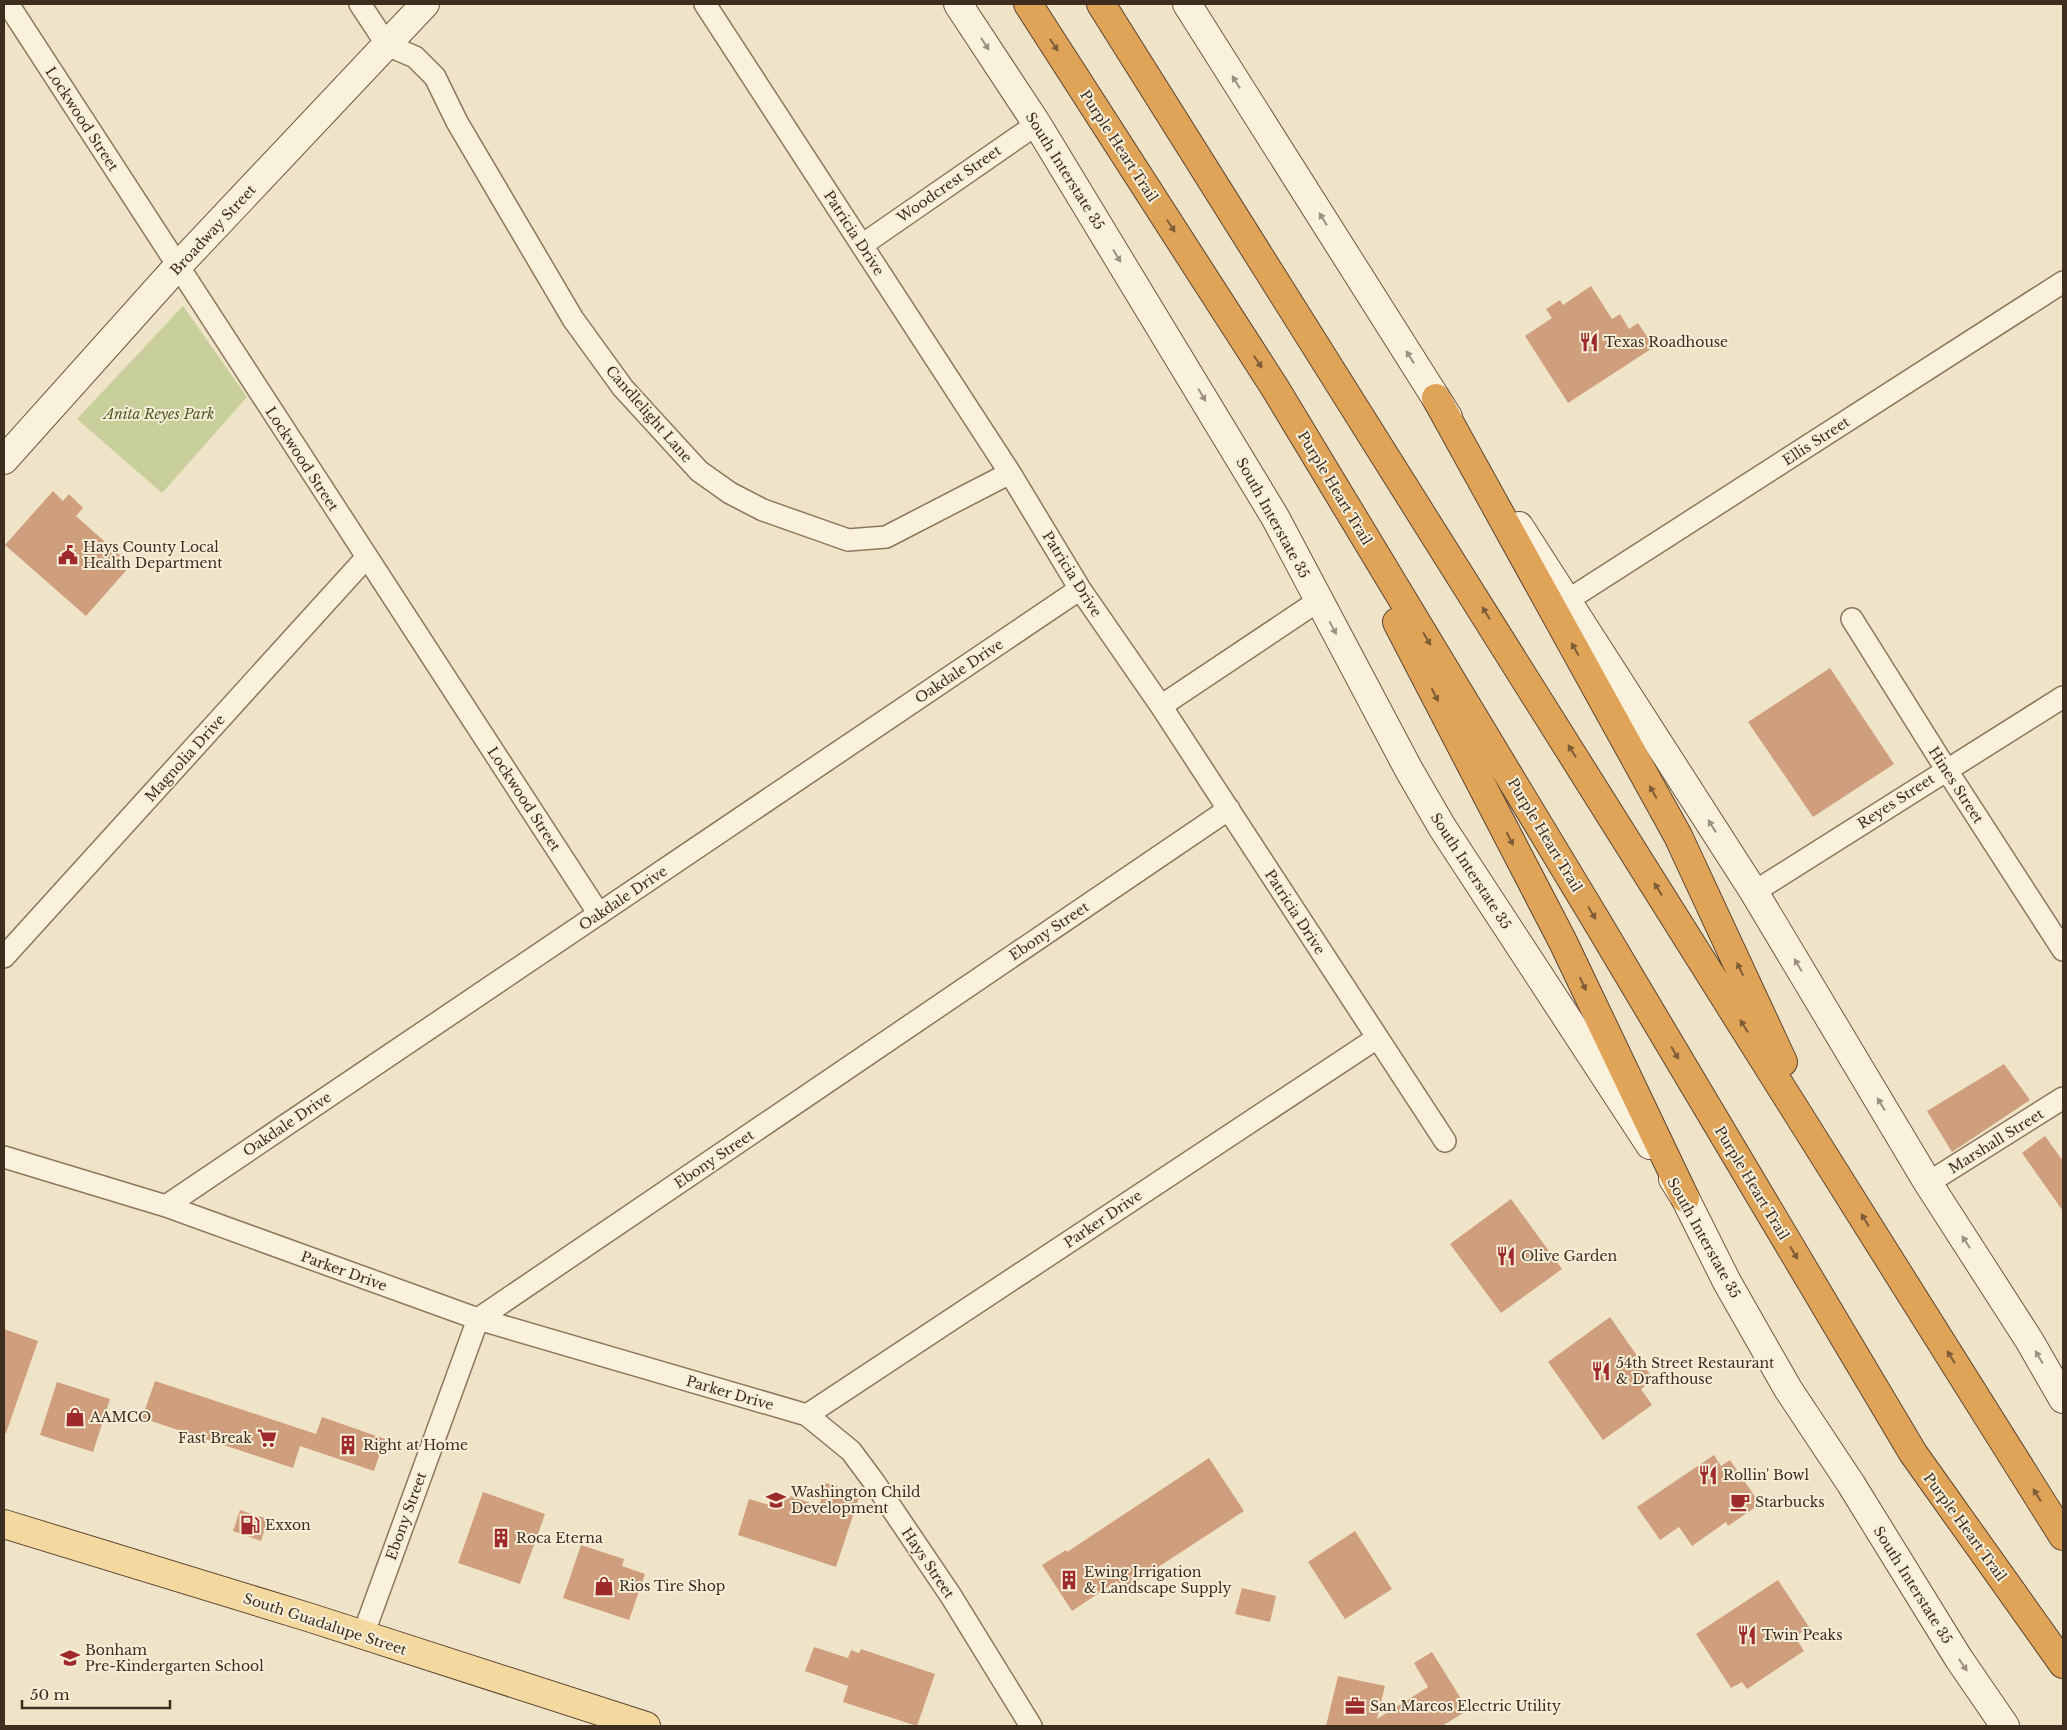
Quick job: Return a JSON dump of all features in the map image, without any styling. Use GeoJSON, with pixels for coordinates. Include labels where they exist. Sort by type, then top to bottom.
{"type":"FeatureCollection","features":[{"type":"Feature","properties":{"kind":"highway","name":"Purple Heart Trail"},"geometry":{"type":"LineString","coordinates":[[1028,4],[1275,388],[1596,920],[1913,1453],[2063,1664]]}},
{"type":"Feature","properties":{"kind":"highway"},"geometry":{"type":"LineString","coordinates":[[1101,4],[2063,1536]]}},
{"type":"Feature","properties":{"kind":"highway"},"geometry":{"type":"LineString","coordinates":[[1275,388],[1563,942],[1685,1198]]}},
{"type":"Feature","properties":{"kind":"highway"},"geometry":{"type":"LineString","coordinates":[[1436,398],[1678,836],[1835,1172]]}},
{"type":"Feature","properties":{"kind":"main road","name":"Broadway Street"},"geometry":{"type":"LineString","coordinates":[[4,460],[178,267],[425,4]]}},
{"type":"Feature","properties":{"kind":"main road","name":"South Interstate 35"},"geometry":{"type":"LineString","coordinates":[[958,4],[1037,124],[1275,517],[1318,601],[1442,827],[1685,1198],[1727,1282],[1788,1389],[1851,1484],[1959,1659],[2005,1726]]}},
{"type":"Feature","properties":{"kind":"main road"},"geometry":{"type":"LineString","coordinates":[[1187,4],[1436,398],[1568,600],[1754,892],[1928,1183],[2029,1340],[2063,1399]]}},
{"type":"Feature","properties":{"kind":"main road","name":"South Guadalupe Street"},"geometry":{"type":"LineString","coordinates":[[4,1524],[363,1635],[646,1726]]}},
{"type":"Feature","properties":{"kind":"street","name":"Lockwood Street"},"geometry":{"type":"LineString","coordinates":[[8,4],[366,558],[599,914]]}},
{"type":"Feature","properties":{"kind":"street"},"geometry":{"type":"LineString","coordinates":[[360,4],[387,45]]}},
{"type":"Feature","properties":{"kind":"street","name":"Patricia Drive"},"geometry":{"type":"LineString","coordinates":[[705,4],[1010,473],[1080,589],[1162,706],[1445,1141]]}},
{"type":"Feature","properties":{"kind":"street","name":"Candlelight Lane"},"geometry":{"type":"LineString","coordinates":[[387,45],[415,57],[435,78],[457,122],[573,319],[623,388],[699,471],[730,493],[763,510],[848,540],[886,537],[1010,473]]}},
{"type":"Feature","properties":{"kind":"street","name":"Woodcrest Street"},"geometry":{"type":"LineString","coordinates":[[862,245],[1037,124]]}},
{"type":"Feature","properties":{"kind":"street","name":"Ellis Street"},"geometry":{"type":"LineString","coordinates":[[1568,600],[2063,282]]}},
{"type":"Feature","properties":{"kind":"street","name":"Magnolia Drive"},"geometry":{"type":"LineString","coordinates":[[4,957],[366,558]]}},
{"type":"Feature","properties":{"kind":"street","name":"Oakdale Drive"},"geometry":{"type":"LineString","coordinates":[[166,1206],[1080,589]]}},
{"type":"Feature","properties":{"kind":"street"},"geometry":{"type":"LineString","coordinates":[[1162,706],[1318,601]]}},
{"type":"Feature","properties":{"kind":"street","name":"Hines Street"},"geometry":{"type":"LineString","coordinates":[[1852,619],[2063,950]]}},
{"type":"Feature","properties":{"kind":"street","name":"Reyes Street"},"geometry":{"type":"LineString","coordinates":[[1754,892],[1946,769],[2063,697]]}},
{"type":"Feature","properties":{"kind":"street","name":"Ebony Street"},"geometry":{"type":"LineString","coordinates":[[363,1635],[478,1319],[1229,809]]}},
{"type":"Feature","properties":{"kind":"street","name":"Parker Drive"},"geometry":{"type":"LineString","coordinates":[[4,1157],[166,1206],[478,1319],[807,1415],[1377,1038]]}},
{"type":"Feature","properties":{"kind":"street","name":"Marshall Street"},"geometry":{"type":"LineString","coordinates":[[1928,1183],[2063,1098]]}},
{"type":"Feature","properties":{"kind":"street","name":"Hays Street"},"geometry":{"type":"LineString","coordinates":[[807,1415],[851,1451],[874,1482],[951,1596],[1031,1726]]}},
{"type":"Feature","properties":{"kind":"green space","name":"Anita Reyes Park"},"geometry":{"type":"Polygon","coordinates":[[[183,306],[247,397],[162,493],[77,419],[183,306]]]}},
{"type":"Feature","properties":{"kind":"building","name":"Texas Roadhouse"},"geometry":{"type":"Polygon","coordinates":[[[1591,286],[1612,319],[1620,314],[1629,329],[1638,323],[1654,347],[1568,403],[1525,336],[1552,318],[1546,309],[1560,300],[1563,305],[1591,286]]]}},
{"type":"Feature","properties":{"kind":"building","name":"Hays County Local Health Department"},"geometry":{"type":"Polygon","coordinates":[[[53,491],[63,501],[69,494],[83,508],[76,516],[131,565],[86,616],[5,545],[53,491]]]}},
{"type":"Feature","properties":{"kind":"building"},"geometry":{"type":"Polygon","coordinates":[[[1830,668],[1894,764],[1813,817],[1748,722],[1830,668]]]}},
{"type":"Feature","properties":{"kind":"building"},"geometry":{"type":"Polygon","coordinates":[[[2004,1064],[2030,1100],[1952,1152],[1927,1111],[2004,1064]]]}},
{"type":"Feature","properties":{"kind":"building"},"geometry":{"type":"Polygon","coordinates":[[[2045,1136],[2063,1161],[2063,1211],[2022,1153],[2045,1136]]]}},
{"type":"Feature","properties":{"kind":"building","name":"Olive Garden"},"geometry":{"type":"Polygon","coordinates":[[[1511,1199],[1562,1269],[1501,1313],[1450,1244],[1511,1199]]]}},
{"type":"Feature","properties":{"kind":"building","name":"54th Street Restaurant & Drafthouse"},"geometry":{"type":"Polygon","coordinates":[[[1610,1317],[1654,1380],[1641,1389],[1652,1405],[1603,1440],[1548,1362],[1610,1317]]]}},
{"type":"Feature","properties":{"kind":"building"},"geometry":{"type":"Polygon","coordinates":[[[4,1329],[38,1341],[6,1433],[4,1433],[4,1329]]]}},
{"type":"Feature","properties":{"kind":"building"},"geometry":{"type":"Polygon","coordinates":[[[155,1381],[316,1434],[322,1417],[385,1439],[374,1471],[300,1446],[293,1468],[142,1418],[155,1381]]]}},
{"type":"Feature","properties":{"kind":"building","name":"AAMCO"},"geometry":{"type":"Polygon","coordinates":[[[57,1382],[110,1399],[93,1452],[40,1435],[57,1382]]]}},
{"type":"Feature","properties":{"kind":"building"},"geometry":{"type":"Polygon","coordinates":[[[1714,1455],[1721,1466],[1730,1460],[1760,1504],[1728,1526],[1726,1522],[1692,1546],[1679,1527],[1660,1540],[1637,1507],[1714,1455]]]}},
{"type":"Feature","properties":{"kind":"building"},"geometry":{"type":"Polygon","coordinates":[[[1209,1458],[1244,1511],[1123,1590],[1117,1581],[1072,1611],[1042,1565],[1066,1550],[1067,1552],[1209,1458]]]}},
{"type":"Feature","properties":{"kind":"building"},"geometry":{"type":"Polygon","coordinates":[[[826,1483],[860,1494],[836,1567],[738,1535],[749,1499],[773,1506],[778,1492],[819,1506],[826,1483]]]}},
{"type":"Feature","properties":{"kind":"building","name":"Roca Eterna"},"geometry":{"type":"Polygon","coordinates":[[[483,1492],[545,1514],[520,1584],[458,1563],[483,1492]]]}},
{"type":"Feature","properties":{"kind":"building","name":"Exxon"},"geometry":{"type":"Polygon","coordinates":[[[240,1510],[268,1519],[261,1541],[233,1531],[240,1510]]]}},
{"type":"Feature","properties":{"kind":"building"},"geometry":{"type":"Polygon","coordinates":[[[1355,1531],[1392,1589],[1345,1619],[1308,1562],[1355,1531]]]}},
{"type":"Feature","properties":{"kind":"building","name":"Rios Tire Shop"},"geometry":{"type":"Polygon","coordinates":[[[581,1545],[624,1559],[622,1566],[645,1574],[629,1620],[563,1598],[581,1545]]]}},
{"type":"Feature","properties":{"kind":"building","name":"Twin Peaks"},"geometry":{"type":"Polygon","coordinates":[[[1778,1580],[1809,1627],[1795,1637],[1804,1651],[1747,1689],[1742,1682],[1731,1688],[1696,1634],[1778,1580]]]}},
{"type":"Feature","properties":{"kind":"building"},"geometry":{"type":"Polygon","coordinates":[[[1242,1588],[1276,1596],[1270,1622],[1235,1614],[1242,1588]]]}},
{"type":"Feature","properties":{"kind":"building"},"geometry":{"type":"Polygon","coordinates":[[[814,1647],[848,1658],[851,1650],[859,1653],[861,1649],[935,1674],[917,1726],[843,1702],[848,1686],[805,1671],[814,1647]]]}},
{"type":"Feature","properties":{"kind":"building"},"geometry":{"type":"Polygon","coordinates":[[[1432,1652],[1468,1710],[1442,1726],[1326,1726],[1338,1676],[1385,1686],[1377,1719],[1428,1687],[1414,1663],[1432,1652]]]}},
{"type":"Feature","properties":{"kind":"place","name":"Texas Roadhouse"},"geometry":{"type":"Point","coordinates":[1589,342]}},
{"type":"Feature","properties":{"kind":"place","name":"Hays County Local Health Department"},"geometry":{"type":"Point","coordinates":[68,555]}},
{"type":"Feature","properties":{"kind":"place","name":"Olive Garden"},"geometry":{"type":"Point","coordinates":[1506,1256]}},
{"type":"Feature","properties":{"kind":"place","name":"54th Street Restaurant & Drafthouse"},"geometry":{"type":"Point","coordinates":[1601,1371]}},
{"type":"Feature","properties":{"kind":"place","name":"AAMCO"},"geometry":{"type":"Point","coordinates":[75,1417]}},
{"type":"Feature","properties":{"kind":"place","name":"Fast Break"},"geometry":{"type":"Point","coordinates":[267,1438]}},
{"type":"Feature","properties":{"kind":"place","name":"Right at Home"},"geometry":{"type":"Point","coordinates":[348,1445]}},
{"type":"Feature","properties":{"kind":"place","name":"Rollin' Bowl"},"geometry":{"type":"Point","coordinates":[1708,1475]}},
{"type":"Feature","properties":{"kind":"place","name":"Washington Child Development"},"geometry":{"type":"Point","coordinates":[776,1500]}},
{"type":"Feature","properties":{"kind":"place","name":"Starbucks"},"geometry":{"type":"Point","coordinates":[1740,1502]}},
{"type":"Feature","properties":{"kind":"place","name":"Exxon"},"geometry":{"type":"Point","coordinates":[250,1525]}},
{"type":"Feature","properties":{"kind":"place","name":"Roca Eterna"},"geometry":{"type":"Point","coordinates":[501,1538]}},
{"type":"Feature","properties":{"kind":"place","name":"Ewing Irrigation & Landscape Supply"},"geometry":{"type":"Point","coordinates":[1069,1580]}},
{"type":"Feature","properties":{"kind":"place","name":"Rios Tire Shop"},"geometry":{"type":"Point","coordinates":[604,1586]}},
{"type":"Feature","properties":{"kind":"place","name":"Twin Peaks"},"geometry":{"type":"Point","coordinates":[1747,1635]}},
{"type":"Feature","properties":{"kind":"place","name":"Bonham Pre-Kindergarten School"},"geometry":{"type":"Point","coordinates":[70,1658]}},
{"type":"Feature","properties":{"kind":"place","name":"San Marcos Electric Utility"},"geometry":{"type":"Point","coordinates":[1355,1706]}}]}
